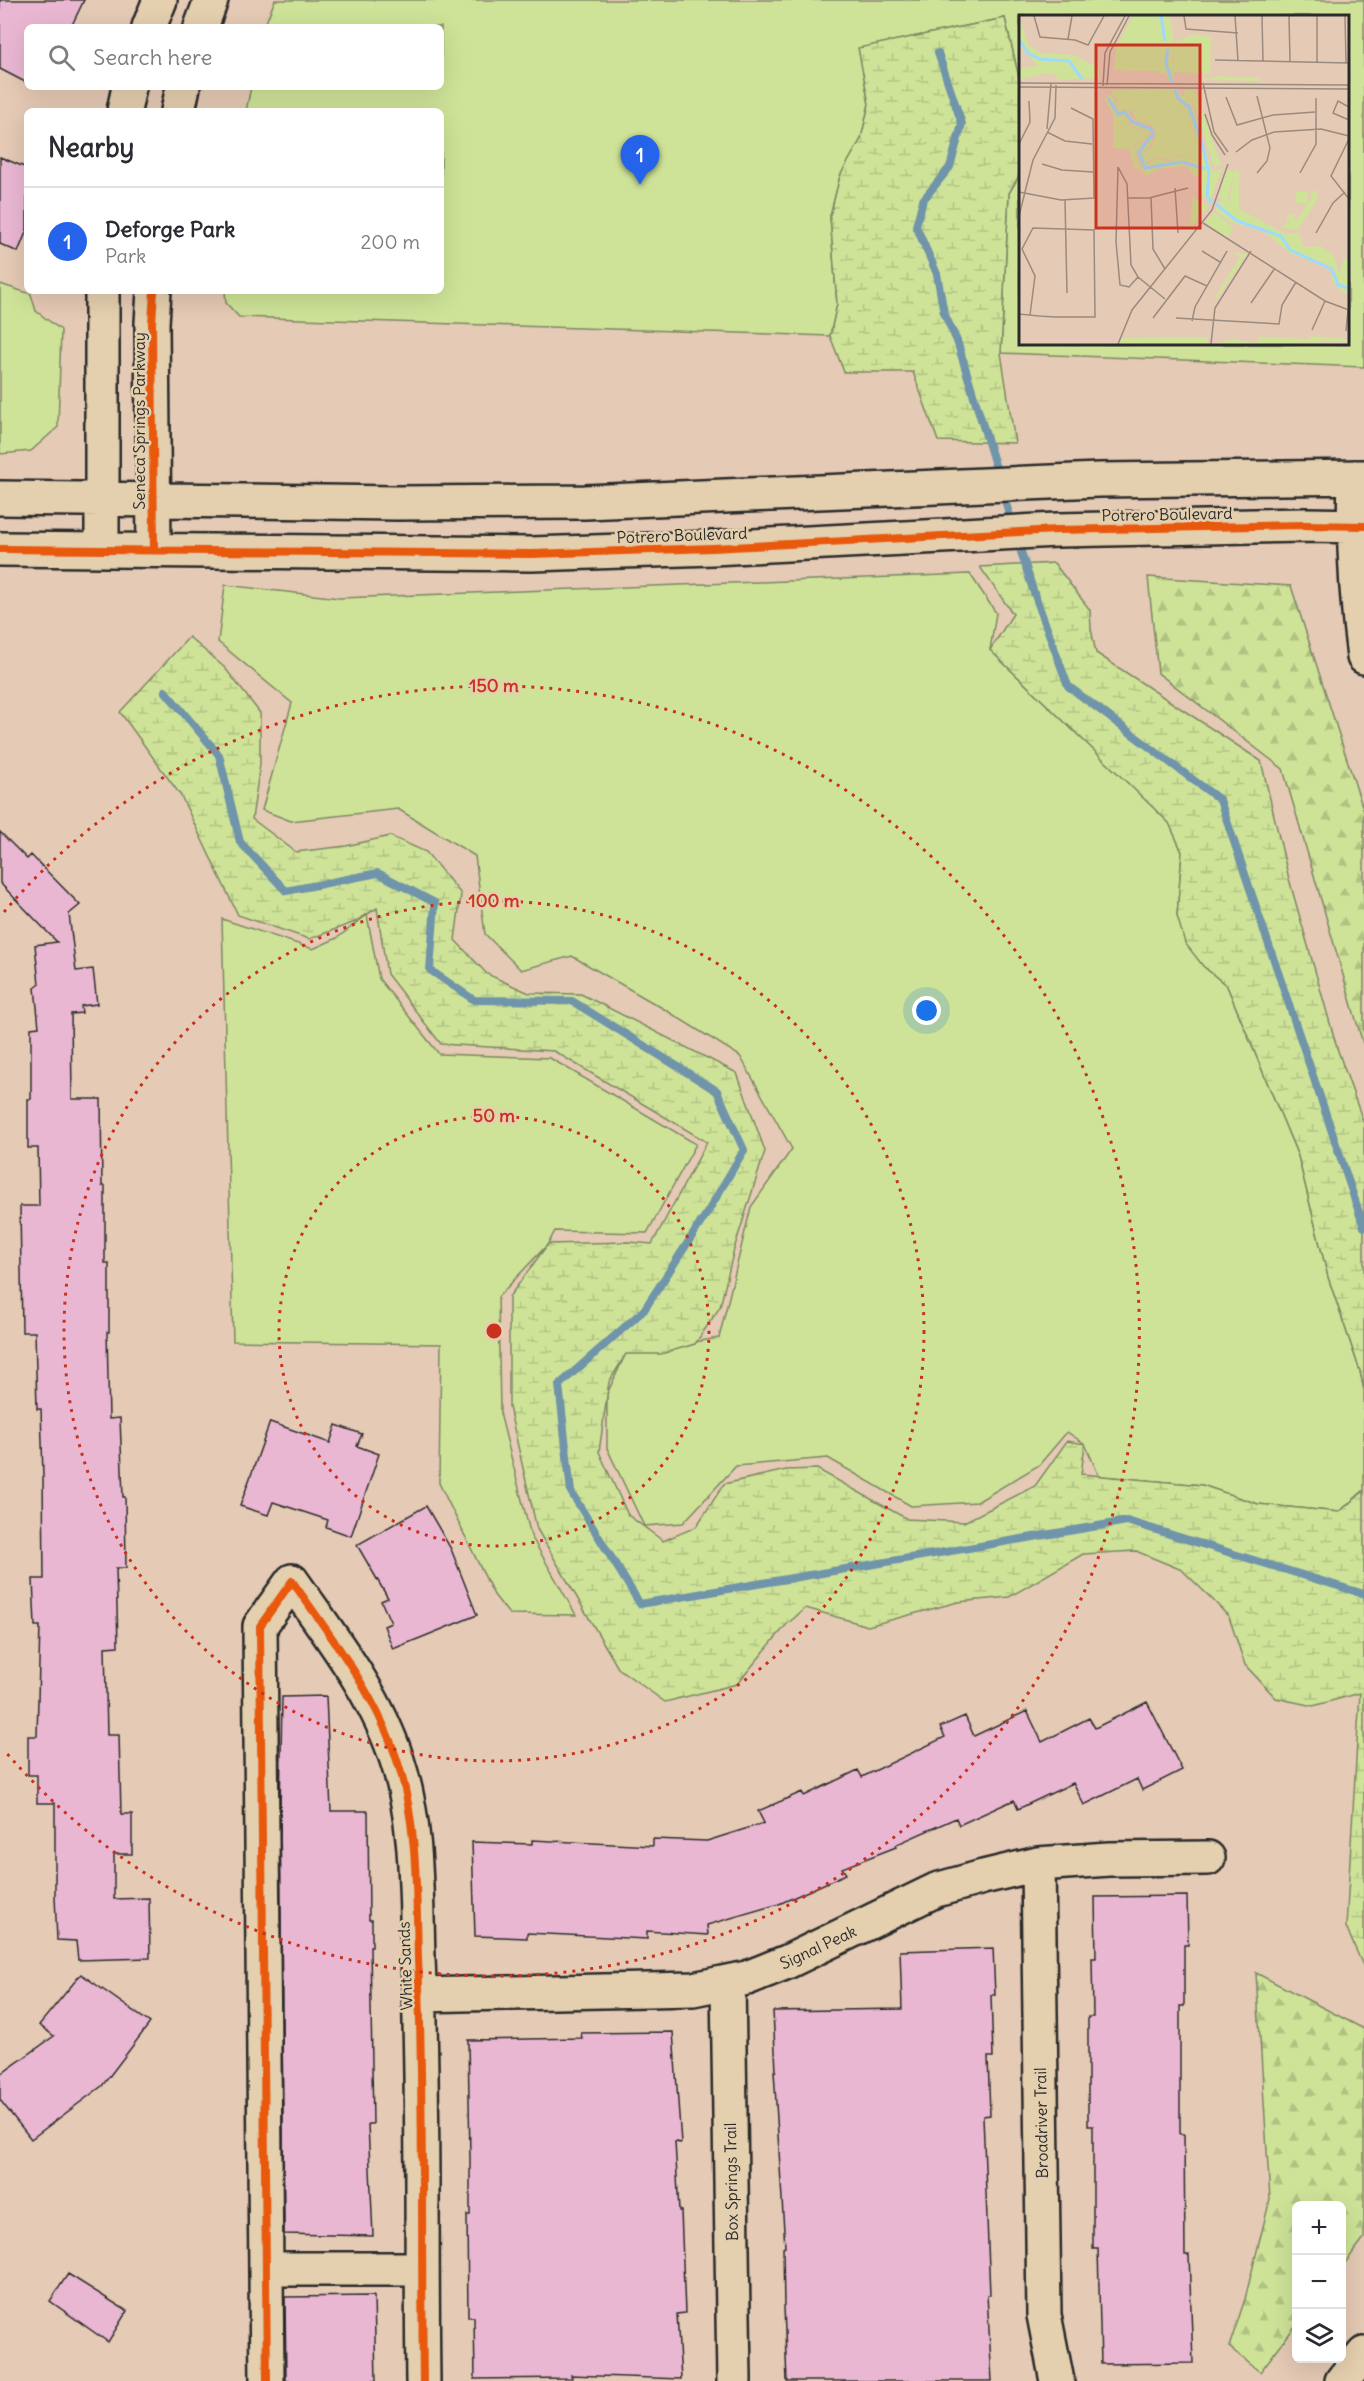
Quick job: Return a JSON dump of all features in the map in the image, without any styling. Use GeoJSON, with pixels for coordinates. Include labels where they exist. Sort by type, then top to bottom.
{"type":"FeatureCollection","features":[{"type":"Feature","properties":{"kind":"street"},"geometry":{"type":"LineString","coordinates":[[150,24],[160,0]]}},
{"type":"Feature","properties":{"kind":"street"},"geometry":{"type":"LineString","coordinates":[[202,24],[211,0]]}},
{"type":"Feature","properties":{"kind":"street"},"geometry":{"type":"LineString","coordinates":[[125,108],[128,90]]}},
{"type":"Feature","properties":{"kind":"street"},"geometry":{"type":"LineString","coordinates":[[179,108],[182,90]]}},
{"type":"Feature","properties":{"kind":"street"},"geometry":{"type":"LineString","coordinates":[[102,294],[102,550]]}},
{"type":"Feature","properties":{"kind":"street","name":"Seneca Springs Parkway"},"geometry":{"type":"LineString","coordinates":[[154,294],[152,323],[154,550]]}},
{"type":"Feature","properties":{"kind":"street"},"geometry":{"type":"LineString","coordinates":[[0,498],[397,503],[585,502],[1043,483],[1360,477],[1359,620],[1364,657]]}},
{"type":"Feature","properties":{"kind":"street","name":"Potrero Boulevard"},"geometry":{"type":"LineString","coordinates":[[0,549],[532,554],[946,538],[1057,530],[1359,526]]}},
{"type":"Feature","properties":{"kind":"street","name":"White Sands"},"geometry":{"type":"LineString","coordinates":[[266,2269],[260,1626],[292,1581],[384,1723],[398,1761],[408,1801],[414,1859],[420,1995],[423,2381]]}},
{"type":"Feature","properties":{"kind":"street","name":"Signal Peak"},"geometry":{"type":"LineString","coordinates":[[420,1995],[693,1989],[747,1978],[787,1962],[936,1890],[1038,1864],[1109,1859],[1208,1858]]}},
{"type":"Feature","properties":{"kind":"street","name":"Broadriver Trail"},"geometry":{"type":"LineString","coordinates":[[1038,1864],[1044,2315],[1057,2381]]}},
{"type":"Feature","properties":{"kind":"street","name":"Box Springs Trail"},"geometry":{"type":"LineString","coordinates":[[728,1982],[734,2381]]}},
{"type":"Feature","properties":{"kind":"street"},"geometry":{"type":"LineString","coordinates":[[267,2381],[266,2269],[422,2269]]}},
{"type":"Feature","properties":{"kind":"street"},"geometry":{"type":"LineString","coordinates":[[1342,2381],[1364,2354]]}},
{"type":"Feature","properties":{"kind":"green space"},"geometry":{"type":"Polygon","coordinates":[[[275,0],[1364,0],[1364,367],[1001,353],[1009,193],[1019,176],[1019,345],[1349,345],[1349,15],[1019,15],[1019,78],[1005,18],[859,48],[869,104],[861,139],[840,176],[830,216],[837,304],[830,336],[239,317],[226,303],[225,294],[444,294],[444,108],[247,108],[250,90],[444,90],[444,24],[265,24],[275,0]]]}},
{"type":"Feature","properties":{"kind":"green space"},"geometry":{"type":"Polygon","coordinates":[[[1005,18],[1019,78],[1019,176],[1009,193],[1001,353],[1015,443],[938,441],[913,372],[844,372],[830,336],[837,304],[830,216],[840,176],[861,139],[869,104],[858,48],[1005,18]]]}},
{"type":"Feature","properties":{"kind":"green space"},"geometry":{"type":"Polygon","coordinates":[[[0,284],[24,292],[24,294],[31,294],[36,311],[61,330],[58,427],[31,451],[0,454],[0,284]]]}},
{"type":"Feature","properties":{"kind":"green space"},"geometry":{"type":"Polygon","coordinates":[[[1054,563],[1090,610],[1096,653],[1261,761],[1289,879],[1337,1048],[1364,1124],[1364,1390],[1360,1371],[1328,1277],[1298,1156],[1227,986],[1203,966],[1185,943],[1177,916],[1182,852],[1169,823],[990,650],[1013,614],[980,567],[1054,563]]]}},
{"type":"Feature","properties":{"kind":"green space"},"geometry":{"type":"Polygon","coordinates":[[[970,574],[996,613],[990,650],[1169,822],[1182,852],[1177,916],[1203,966],[1227,986],[1298,1156],[1328,1277],[1360,1371],[1364,1390],[1364,1490],[1339,1512],[1258,1504],[1202,1485],[1099,1476],[1085,1444],[1067,1432],[1039,1465],[977,1502],[911,1506],[828,1458],[736,1466],[683,1523],[644,1526],[607,1448],[607,1394],[626,1353],[719,1338],[751,1207],[792,1149],[740,1056],[572,956],[521,970],[485,934],[475,856],[398,809],[291,821],[262,810],[292,703],[218,642],[225,585],[340,598],[970,574]]]}},
{"type":"Feature","properties":{"kind":"green space"},"geometry":{"type":"Polygon","coordinates":[[[1148,577],[1291,586],[1364,812],[1364,1047],[1283,769],[1158,673],[1148,577]]]}},
{"type":"Feature","properties":{"kind":"green space"},"geometry":{"type":"Polygon","coordinates":[[[189,637],[225,668],[260,713],[260,764],[252,819],[296,852],[346,846],[390,836],[426,852],[461,894],[455,940],[487,974],[529,993],[581,994],[737,1073],[765,1151],[734,1249],[720,1307],[695,1344],[661,1354],[626,1354],[609,1382],[599,1452],[628,1515],[663,1541],[696,1527],[724,1484],[786,1470],[817,1469],[907,1519],[964,1522],[1035,1486],[1067,1441],[1085,1444],[1081,1474],[1202,1485],[1258,1504],[1339,1512],[1364,1491],[1364,1968],[1346,1927],[1360,1693],[1313,1706],[1276,1698],[1245,1665],[1229,1617],[1212,1599],[1182,1570],[1136,1551],[1083,1554],[1009,1597],[958,1602],[868,1626],[806,1608],[787,1624],[737,1684],[665,1702],[618,1668],[537,1529],[509,1407],[509,1297],[548,1244],[628,1242],[652,1244],[707,1142],[554,1051],[441,1044],[387,974],[377,908],[355,922],[309,939],[238,915],[181,796],[120,712],[189,637]]]}},
{"type":"Feature","properties":{"kind":"green space"},"geometry":{"type":"Polygon","coordinates":[[[367,915],[379,979],[439,1054],[550,1058],[696,1144],[647,1233],[555,1231],[548,1244],[498,1297],[500,1413],[531,1536],[576,1615],[509,1614],[494,1595],[439,1483],[441,1344],[233,1341],[222,919],[313,949],[337,938],[367,915]]]}},
{"type":"Feature","properties":{"kind":"green space"},"geometry":{"type":"Polygon","coordinates":[[[1256,1973],[1364,2029],[1364,2238],[1346,2262],[1346,2201],[1292,2201],[1292,2330],[1260,2372],[1229,2347],[1245,2299],[1270,2199],[1256,1973]]]}},
{"type":"Feature","properties":{"kind":"building"},"geometry":{"type":"Polygon","coordinates":[[[0,0],[84,0],[72,24],[24,24],[24,81],[0,69],[0,0]]]}},
{"type":"Feature","properties":{"kind":"building"},"geometry":{"type":"Polygon","coordinates":[[[0,157],[24,167],[24,237],[18,252],[0,244],[0,157]]]}},
{"type":"Feature","properties":{"kind":"building"},"geometry":{"type":"Polygon","coordinates":[[[0,832],[27,859],[31,855],[80,905],[69,914],[76,971],[93,969],[97,1004],[81,1006],[82,1013],[71,1014],[72,1099],[101,1099],[102,1186],[105,1186],[105,1263],[109,1263],[109,1332],[107,1332],[109,1419],[120,1418],[123,1497],[125,1497],[126,1568],[116,1568],[118,1646],[105,1647],[107,1735],[119,1735],[121,1814],[132,1814],[132,1854],[114,1854],[114,1899],[149,1898],[150,1958],[78,1960],[76,1941],[57,1940],[55,1803],[37,1803],[37,1775],[28,1775],[28,1736],[37,1736],[40,1626],[35,1626],[33,1579],[44,1579],[43,1476],[41,1409],[37,1409],[35,1332],[22,1332],[20,1206],[39,1206],[38,1148],[28,1148],[31,1028],[39,1027],[35,988],[39,984],[35,945],[57,942],[0,883],[0,832]]]}},
{"type":"Feature","properties":{"kind":"building"},"geometry":{"type":"Polygon","coordinates":[[[270,1422],[330,1443],[336,1425],[362,1434],[357,1446],[379,1454],[351,1536],[326,1527],[328,1520],[273,1502],[268,1515],[240,1506],[270,1422]]]}},
{"type":"Feature","properties":{"kind":"building"},"geometry":{"type":"Polygon","coordinates":[[[426,1506],[451,1549],[477,1615],[393,1649],[384,1626],[391,1623],[381,1601],[388,1598],[357,1545],[426,1506]]]}},
{"type":"Feature","properties":{"kind":"building"},"geometry":{"type":"Polygon","coordinates":[[[326,1696],[331,1811],[368,1811],[369,1920],[372,1920],[372,1946],[370,1946],[373,2124],[368,2124],[373,2236],[284,2234],[280,1812],[282,1697],[326,1696]]]}},
{"type":"Feature","properties":{"kind":"building"},"geometry":{"type":"Polygon","coordinates":[[[1147,1702],[1182,1770],[1142,1790],[1137,1779],[1084,1805],[1073,1783],[1018,1809],[1014,1800],[959,1825],[956,1818],[895,1845],[896,1847],[842,1868],[846,1874],[779,1904],[707,1925],[708,1935],[647,1931],[647,1939],[527,1933],[527,1938],[475,1936],[472,1842],[532,1844],[532,1840],[653,1846],[653,1839],[707,1841],[764,1823],[758,1811],[802,1792],[804,1796],[858,1770],[862,1777],[945,1737],[940,1727],[965,1716],[974,1736],[1027,1711],[1042,1742],[1089,1718],[1095,1728],[1147,1702]]]}},
{"type":"Feature","properties":{"kind":"building"},"geometry":{"type":"Polygon","coordinates":[[[1187,1896],[1188,1945],[1184,1945],[1184,2006],[1180,2006],[1180,2134],[1184,2134],[1185,2255],[1189,2255],[1193,2363],[1101,2364],[1098,2249],[1093,2249],[1093,2126],[1088,2126],[1088,2017],[1093,2017],[1092,1958],[1096,1958],[1095,1897],[1187,1896]]]}},
{"type":"Feature","properties":{"kind":"building"},"geometry":{"type":"Polygon","coordinates":[[[993,1948],[995,1995],[991,1995],[993,2057],[988,2057],[990,2115],[983,2116],[990,2295],[987,2295],[992,2381],[787,2381],[783,2248],[785,2247],[774,2071],[776,2071],[773,2011],[902,2009],[900,1951],[993,1948]]]}},
{"type":"Feature","properties":{"kind":"building"},"geometry":{"type":"Polygon","coordinates":[[[81,1974],[150,2023],[102,2086],[31,2139],[0,2100],[0,2075],[54,2036],[39,2025],[81,1974]]]}},
{"type":"Feature","properties":{"kind":"building"},"geometry":{"type":"Polygon","coordinates":[[[673,2032],[681,2143],[675,2142],[679,2211],[681,2211],[685,2313],[677,2314],[681,2379],[571,2375],[572,2378],[475,2379],[474,2317],[468,2317],[467,2215],[470,2215],[470,2158],[468,2040],[582,2038],[581,2033],[673,2032]]]}},
{"type":"Feature","properties":{"kind":"building"},"geometry":{"type":"Polygon","coordinates":[[[68,2274],[127,2311],[108,2342],[50,2301],[68,2274]]]}},
{"type":"Feature","properties":{"kind":"building"},"geometry":{"type":"Polygon","coordinates":[[[374,2296],[376,2381],[286,2381],[285,2297],[374,2296]]]}},
{"type":"Feature","properties":{"kind":"waterway"},"geometry":{"type":"LineString","coordinates":[[938,53],[962,124],[950,167],[923,200],[916,226],[937,274],[944,313],[957,341],[999,478]]}},
{"type":"Feature","properties":{"kind":"waterway"},"geometry":{"type":"LineString","coordinates":[[1002,490],[1013,527]]}},
{"type":"Feature","properties":{"kind":"waterway"},"geometry":{"type":"LineString","coordinates":[[1017,539],[1068,686],[1220,800],[1364,1227]]}},
{"type":"Feature","properties":{"kind":"waterway"},"geometry":{"type":"LineString","coordinates":[[165,691],[219,755],[240,842],[286,891],[378,873],[435,903],[430,970],[474,1000],[572,1001],[717,1091],[744,1150],[707,1213],[644,1310],[559,1385],[571,1492],[640,1604],[1127,1521],[1364,1594]]}},
{"type":"Feature","properties":{"kind":"cycle path"},"geometry":{"type":"LineString","coordinates":[[154,294],[152,323],[154,550]]}},
{"type":"Feature","properties":{"kind":"cycle path"},"geometry":{"type":"LineString","coordinates":[[0,549],[532,554],[713,548],[1057,530],[1364,526]]}},
{"type":"Feature","properties":{"kind":"cycle path"},"geometry":{"type":"LineString","coordinates":[[267,2381],[260,1626],[292,1581],[337,1645],[377,1712],[397,1760],[409,1808],[416,1883],[420,2011],[423,2381]]}},
{"type":"Feature","properties":{"kind":"place","name":"Deforge Park"},"geometry":{"type":"Point","coordinates":[640,185]}}]}
